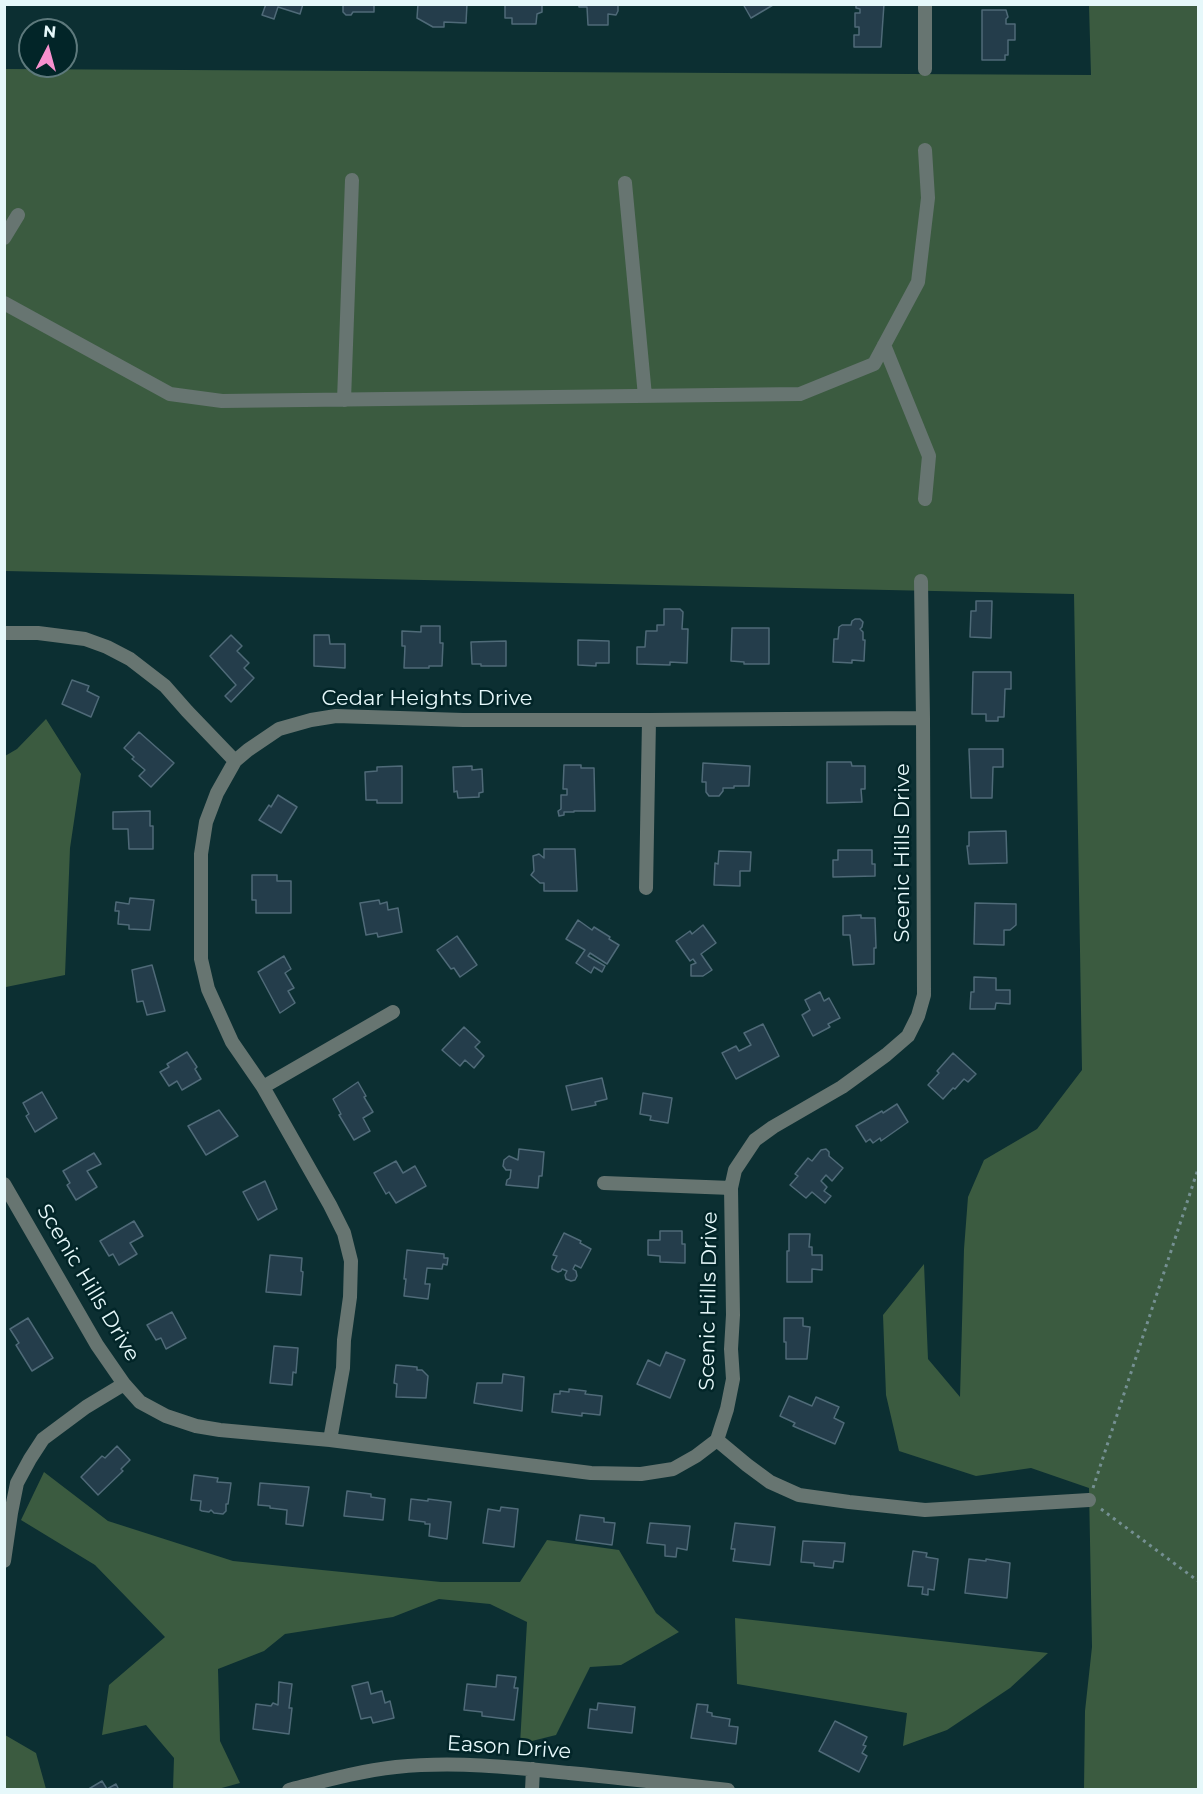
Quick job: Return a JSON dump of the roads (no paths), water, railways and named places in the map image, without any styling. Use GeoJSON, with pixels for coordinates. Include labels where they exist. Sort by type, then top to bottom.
{"type":"FeatureCollection","features":[{"type":"Feature","properties":{"kind":"street"},"geometry":{"type":"LineString","coordinates":[[925,4],[925,69]]}},
{"type":"Feature","properties":{"kind":"street"},"geometry":{"type":"LineString","coordinates":[[4,303],[170,394],[222,401],[801,394],[874,364],[918,282],[928,198],[925,150]]}},
{"type":"Feature","properties":{"kind":"street"},"geometry":{"type":"LineString","coordinates":[[344,400],[352,180]]}},
{"type":"Feature","properties":{"kind":"street"},"geometry":{"type":"LineString","coordinates":[[625,183],[645,396]]}},
{"type":"Feature","properties":{"kind":"street"},"geometry":{"type":"LineString","coordinates":[[4,237],[18,215]]}},
{"type":"Feature","properties":{"kind":"street"},"geometry":{"type":"LineString","coordinates":[[884,345],[929,456],[925,499]]}},
{"type":"Feature","properties":{"kind":"street","name":"Scenic Hills Drive"},"geometry":{"type":"LineString","coordinates":[[4,1184],[97,1346],[140,1402],[166,1416],[196,1426],[220,1430],[330,1440],[591,1473],[641,1474],[673,1469],[696,1456],[717,1440],[727,1409],[733,1379],[731,1188],[735,1170],[755,1140],[842,1087],[908,1036],[918,1016],[924,995],[924,718],[921,581]]}},
{"type":"Feature","properties":{"kind":"street"},"geometry":{"type":"LineString","coordinates":[[4,633],[38,633],[85,639],[130,659],[165,686],[235,760]]}},
{"type":"Feature","properties":{"kind":"street","name":"Cedar Heights Drive"},"geometry":{"type":"LineString","coordinates":[[330,1440],[343,1368],[350,1297],[351,1261],[344,1233],[263,1087],[232,1042],[208,989],[201,959],[201,854],[206,822],[217,793],[235,760],[279,729],[336,716],[463,720],[924,718]]}},
{"type":"Feature","properties":{"kind":"street"},"geometry":{"type":"LineString","coordinates":[[646,888],[649,720]]}},
{"type":"Feature","properties":{"kind":"street"},"geometry":{"type":"LineString","coordinates":[[263,1087],[393,1012]]}},
{"type":"Feature","properties":{"kind":"street"},"geometry":{"type":"LineString","coordinates":[[604,1183],[731,1188]]}},
{"type":"Feature","properties":{"kind":"street"},"geometry":{"type":"LineString","coordinates":[[4,1561],[17,1483],[43,1439],[86,1407],[124,1384]]}},
{"type":"Feature","properties":{"kind":"street"},"geometry":{"type":"LineString","coordinates":[[717,1440],[770,1482],[799,1495],[925,1510],[1089,1500]]}},
{"type":"Feature","properties":{"kind":"street","name":"Eason Drive"},"geometry":{"type":"LineString","coordinates":[[289,1790],[345,1775],[394,1767],[437,1764],[533,1769],[728,1790]]}},
{"type":"Feature","properties":{"kind":"street"},"geometry":{"type":"LineString","coordinates":[[532,1790],[533,1769]]}}]}
